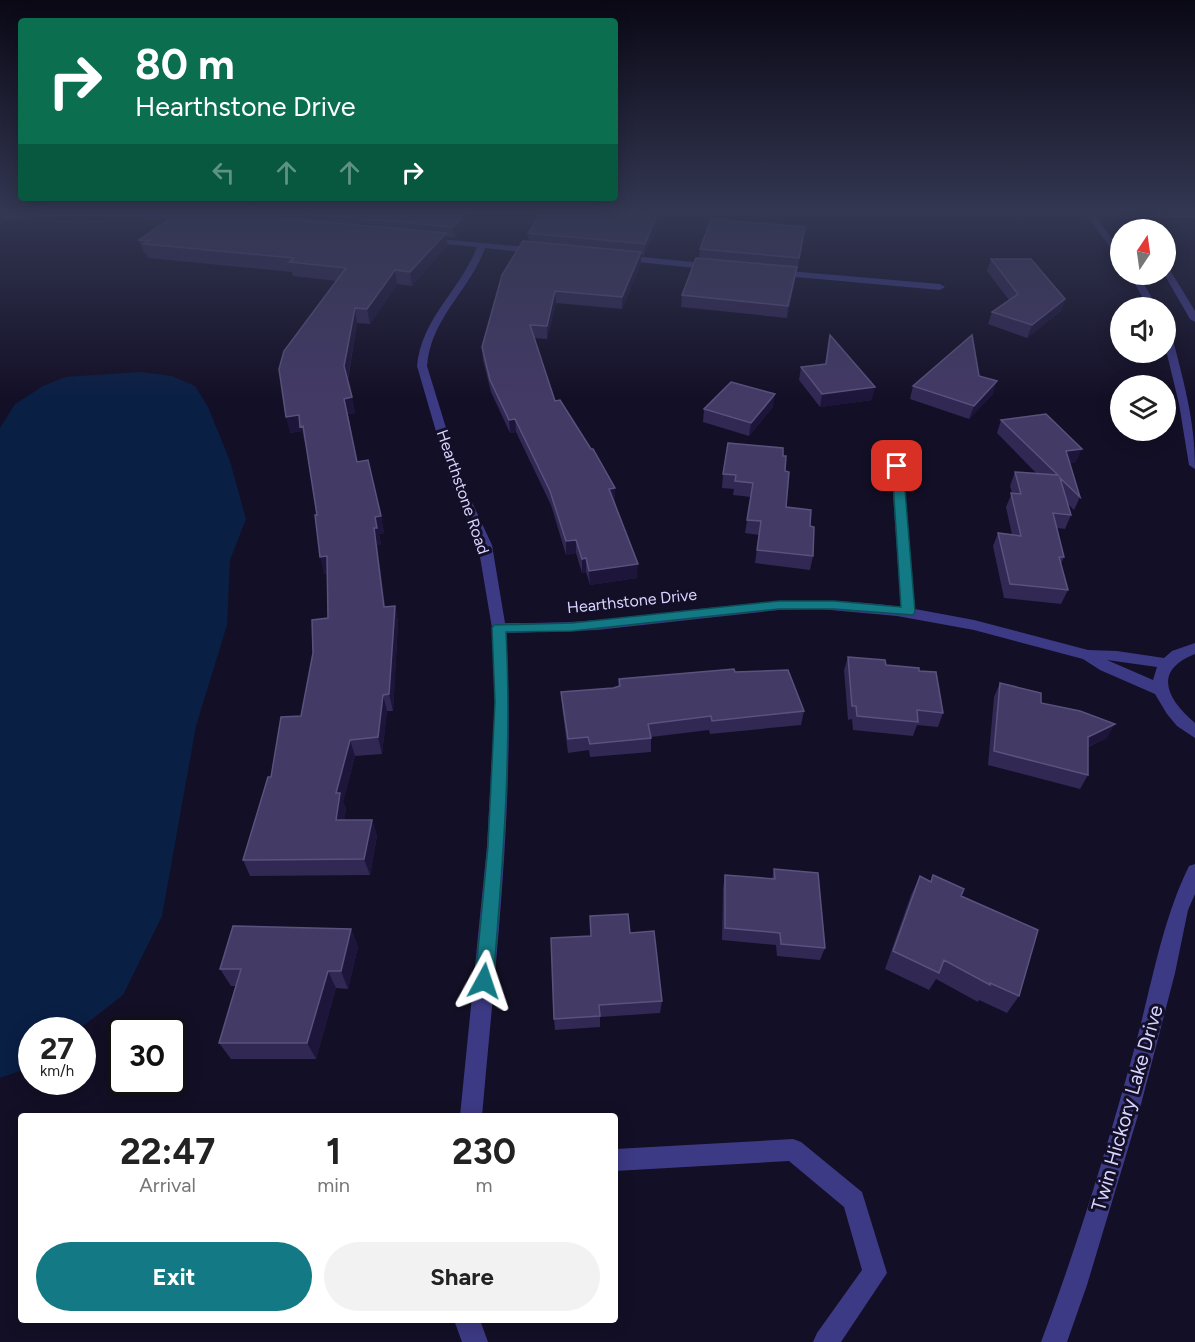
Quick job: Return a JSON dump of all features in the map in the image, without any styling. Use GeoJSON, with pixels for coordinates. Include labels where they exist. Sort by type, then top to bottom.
{"type":"FeatureCollection","features":[{"type":"Feature","properties":{"kind":"street","name":"Hearthstone Road"},"geometry":{"type":"LineString","coordinates":[[470,274],[429,330],[422,350],[422,366],[457,483],[485,544],[499,628],[502,702],[496,846],[471,1113]]}},
{"type":"Feature","properties":{"kind":"street"},"geometry":{"type":"LineString","coordinates":[[784,274],[940,287]]}},
{"type":"Feature","properties":{"kind":"street"},"geometry":{"type":"LineString","coordinates":[[1175,285],[1195,319]]}},
{"type":"Feature","properties":{"kind":"street"},"geometry":{"type":"LineString","coordinates":[[1174,363],[1195,465]]}},
{"type":"Feature","properties":{"kind":"street"},"geometry":{"type":"LineString","coordinates":[[897,466],[908,612]]}},
{"type":"Feature","properties":{"kind":"street","name":"Hearthstone Drive"},"geometry":{"type":"LineString","coordinates":[[499,628],[572,627],[779,605],[834,605],[908,612],[960,621],[1088,655],[1107,653],[1141,661],[1165,663]]}},
{"type":"Feature","properties":{"kind":"street"},"geometry":{"type":"LineString","coordinates":[[1195,648],[1178,653],[1165,663],[1160,677],[1161,690],[1170,708],[1195,732]]}},
{"type":"Feature","properties":{"kind":"street","name":"Hearthstone Drive"},"geometry":{"type":"LineString","coordinates":[[1088,655],[1103,666],[1144,681],[1161,690]]}},
{"type":"Feature","properties":{"kind":"street","name":"Twin Hickory Lake Drive"},"geometry":{"type":"LineString","coordinates":[[1054,1342],[1075,1284],[1128,1112],[1165,973],[1179,910],[1195,872]]}},
{"type":"Feature","properties":{"kind":"street"},"geometry":{"type":"LineString","coordinates":[[618,1160],[793,1150],[854,1200],[875,1273],[826,1342]]}},
{"type":"Feature","properties":{"kind":"street"},"geometry":{"type":"LineString","coordinates":[[468,1323],[475,1342]]}},
{"type":"Feature","properties":{"kind":"water"},"geometry":{"type":"Polygon","coordinates":[[[140,372],[172,376],[195,386],[208,407],[230,461],[246,519],[230,560],[227,625],[196,726],[162,916],[123,995],[95,1017],[18,1017],[18,1072],[0,1078],[0,428],[15,404],[43,386],[65,377],[140,372]]]}},
{"type":"Feature","properties":{"kind":"building"},"geometry":{"type":"Polygon","coordinates":[[[342,274],[392,274],[367,309],[355,308],[344,366],[352,397],[344,399],[357,462],[368,460],[381,516],[375,517],[377,528],[374,528],[384,607],[395,606],[389,694],[383,695],[378,737],[350,740],[336,793],[340,793],[336,820],[372,820],[364,859],[243,860],[268,777],[271,777],[281,717],[301,716],[313,653],[312,620],[328,618],[327,556],[320,557],[315,515],[317,515],[303,426],[300,427],[299,415],[286,417],[279,369],[284,351],[342,274]]]}},
{"type":"Feature","properties":{"kind":"building"},"geometry":{"type":"Polygon","coordinates":[[[632,274],[622,297],[555,291],[547,326],[530,325],[555,401],[560,400],[593,449],[615,488],[609,489],[638,564],[589,571],[586,558],[582,559],[576,540],[566,541],[550,491],[515,419],[509,420],[490,380],[482,347],[502,275],[632,274]]]}},
{"type":"Feature","properties":{"kind":"building"},"geometry":{"type":"Polygon","coordinates":[[[690,274],[795,274],[788,306],[682,295],[690,274]]]}},
{"type":"Feature","properties":{"kind":"building"},"geometry":{"type":"Polygon","coordinates":[[[1002,274],[1043,274],[1065,299],[1032,325],[992,312],[1018,294],[1002,274]]]}},
{"type":"Feature","properties":{"kind":"building"},"geometry":{"type":"Polygon","coordinates":[[[830,335],[875,387],[822,394],[801,367],[826,364],[830,335]]]}},
{"type":"Feature","properties":{"kind":"building"},"geometry":{"type":"Polygon","coordinates":[[[972,335],[979,376],[997,381],[974,406],[913,386],[972,335]]]}},
{"type":"Feature","properties":{"kind":"building"},"geometry":{"type":"Polygon","coordinates":[[[731,382],[775,394],[751,423],[704,409],[731,382]]]}},
{"type":"Feature","properties":{"kind":"building"},"geometry":{"type":"Polygon","coordinates":[[[1046,414],[1082,449],[1066,451],[1080,497],[1060,478],[1071,515],[1053,513],[1064,557],[1059,557],[1068,590],[1010,584],[998,533],[1021,536],[1011,493],[1021,494],[1015,472],[1058,475],[1001,420],[1046,414]]]}},
{"type":"Feature","properties":{"kind":"building"},"geometry":{"type":"Polygon","coordinates":[[[728,443],[783,448],[783,456],[786,456],[785,471],[789,472],[786,507],[811,510],[810,526],[814,527],[813,556],[757,550],[761,521],[747,520],[753,483],[735,481],[736,475],[723,474],[728,443]]]}},
{"type":"Feature","properties":{"kind":"building"},"geometry":{"type":"Polygon","coordinates":[[[848,657],[885,660],[886,665],[936,672],[943,713],[917,710],[918,722],[857,716],[856,706],[852,706],[848,657]]]}},
{"type":"Feature","properties":{"kind":"building"},"geometry":{"type":"Polygon","coordinates":[[[734,669],[735,672],[788,670],[804,711],[712,721],[711,716],[648,724],[651,738],[590,744],[588,737],[568,739],[561,692],[613,688],[620,686],[619,679],[734,669]]]}},
{"type":"Feature","properties":{"kind":"building"},"geometry":{"type":"Polygon","coordinates":[[[1000,683],[1041,693],[1041,703],[1080,711],[1115,724],[1088,737],[1088,775],[994,751],[1000,683]]]}},
{"type":"Feature","properties":{"kind":"building"},"geometry":{"type":"Polygon","coordinates":[[[774,869],[818,873],[825,948],[781,944],[780,933],[725,928],[725,875],[775,879],[774,869]]]}},
{"type":"Feature","properties":{"kind":"building"},"geometry":{"type":"Polygon","coordinates":[[[933,875],[964,889],[961,896],[1038,930],[1019,996],[990,983],[990,985],[944,960],[939,973],[893,951],[920,876],[931,882],[933,875]]]}},
{"type":"Feature","properties":{"kind":"building"},"geometry":{"type":"Polygon","coordinates":[[[628,914],[630,933],[654,931],[662,1001],[599,1005],[600,1016],[554,1019],[551,938],[591,936],[590,916],[628,914]]]}},
{"type":"Feature","properties":{"kind":"building"},"geometry":{"type":"Polygon","coordinates":[[[233,926],[351,929],[341,971],[328,971],[307,1043],[219,1043],[241,969],[220,969],[233,926]]]}},
{"type":"Feature","properties":{"kind":"route"},"geometry":{"type":"LineString","coordinates":[[484,981],[496,846],[502,702],[499,628],[572,627],[779,605],[834,605],[908,612],[897,466]]}}]}
